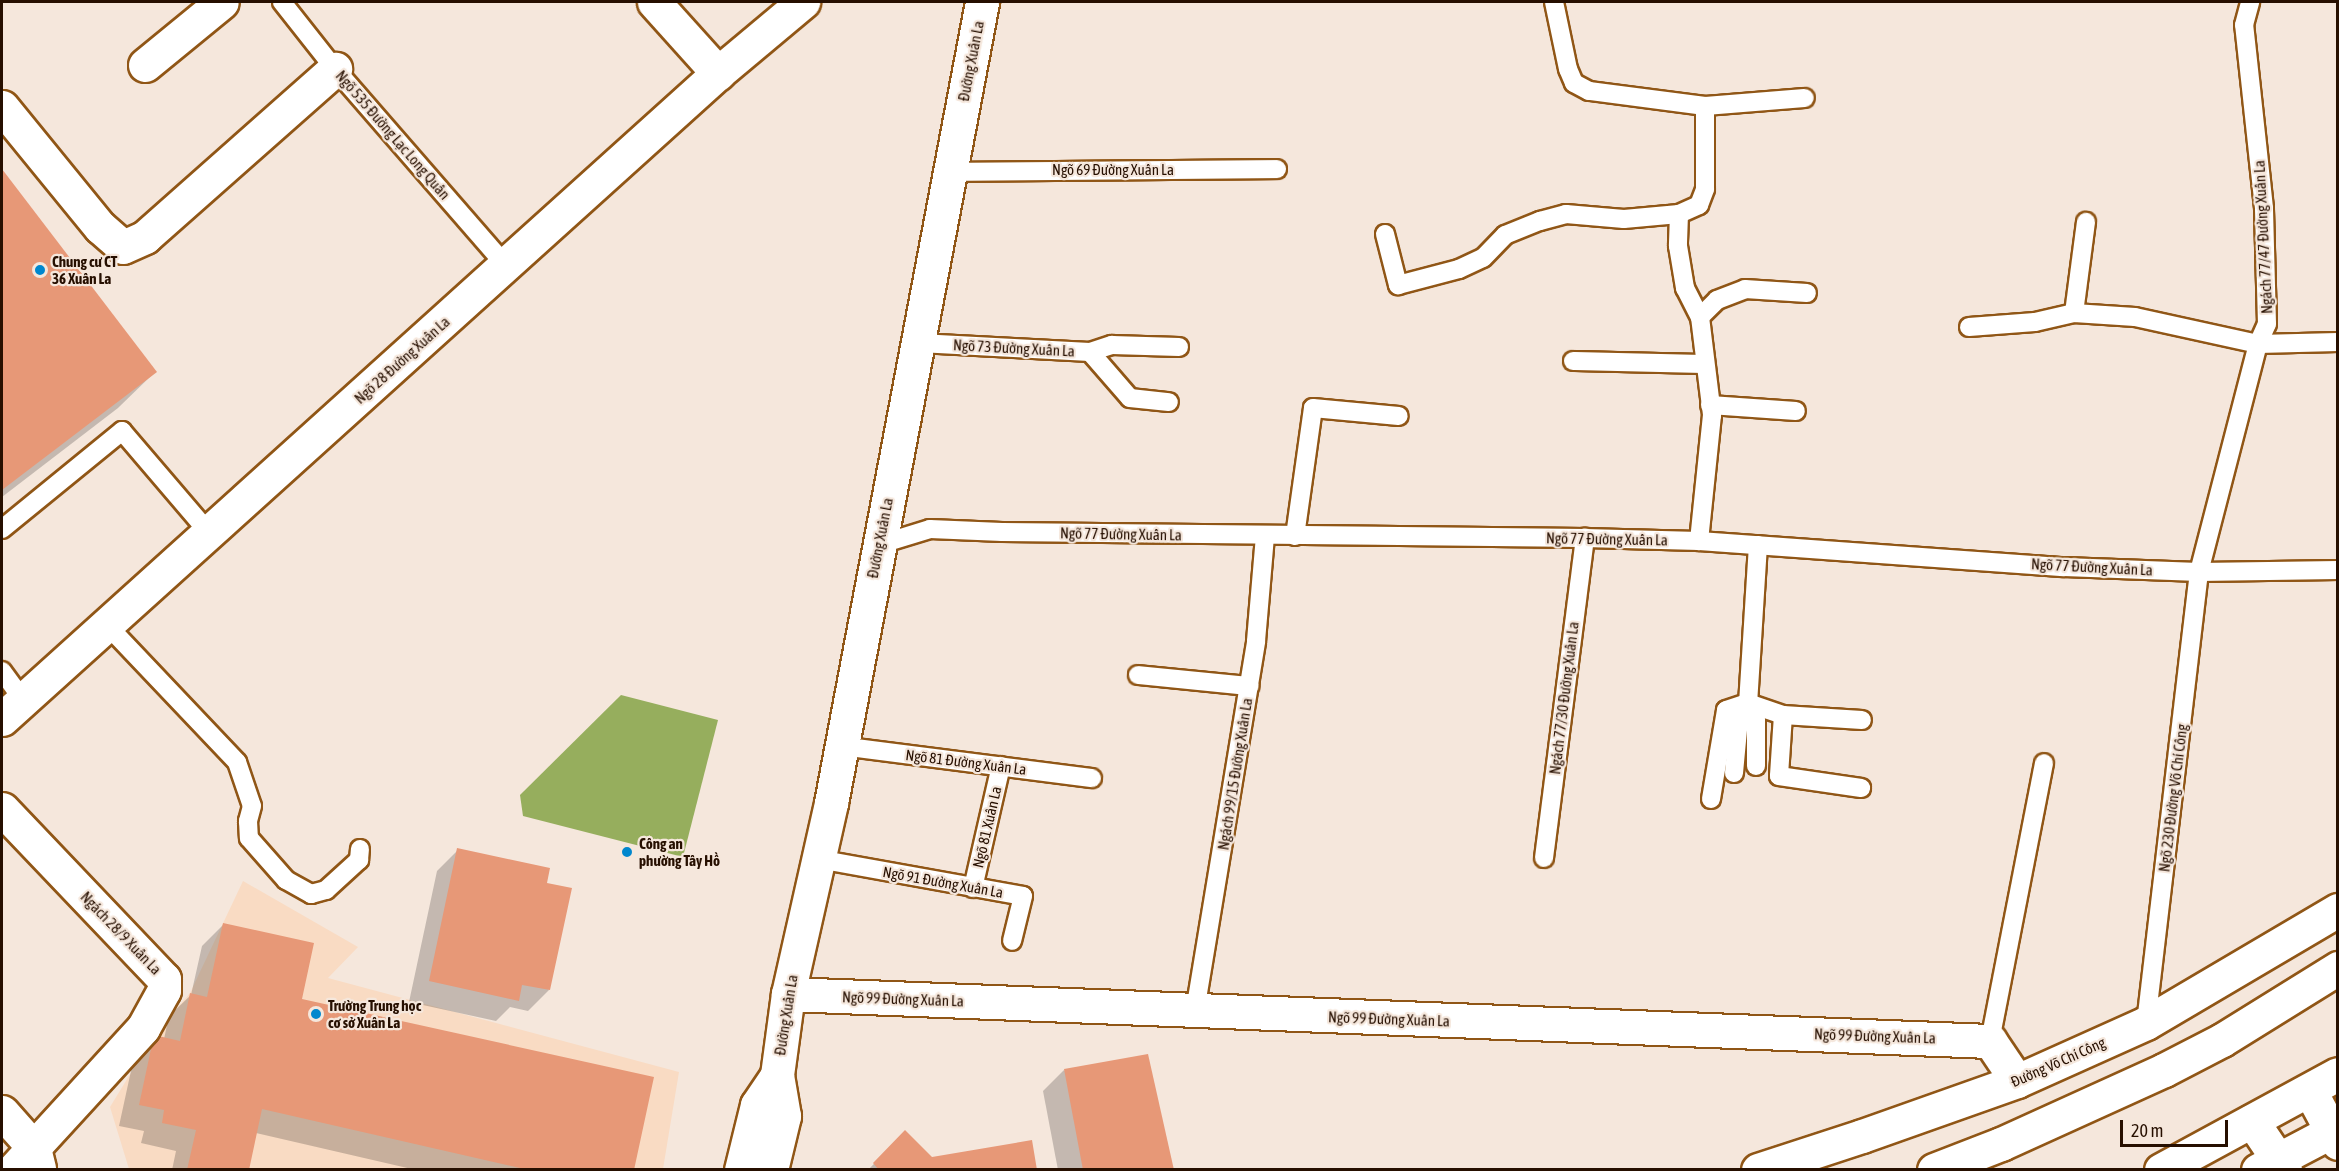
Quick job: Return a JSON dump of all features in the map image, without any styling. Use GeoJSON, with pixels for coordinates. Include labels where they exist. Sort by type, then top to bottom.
{"type":"FeatureCollection","features":[{"type":"Feature","properties":{"kind":"main road"},"geometry":{"type":"LineString","coordinates":[[145,65],[222,2]]}},
{"type":"Feature","properties":{"kind":"main road"},"geometry":{"type":"LineString","coordinates":[[654,2],[718,73]]}},
{"type":"Feature","properties":{"kind":"main road","name":"Ngõ 28 Đường Xuân La"},"geometry":{"type":"LineString","coordinates":[[12,709],[718,73],[803,2]]}},
{"type":"Feature","properties":{"kind":"main road","name":"Đường Xuân La"},"geometry":{"type":"LineString","coordinates":[[771,1170],[784,1116],[777,1074],[788,994],[841,746],[982,2]]}},
{"type":"Feature","properties":{"kind":"main road"},"geometry":{"type":"LineString","coordinates":[[2,107],[100,228],[123,247],[145,237],[335,69]]}},
{"type":"Feature","properties":{"kind":"main road","name":"Ngách 28/9 Xuân La"},"geometry":{"type":"LineString","coordinates":[[2,809],[164,979],[164,990],[143,1028],[29,1162]]}},
{"type":"Feature","properties":{"kind":"main road","name":"Đường Võ Chí Công"},"geometry":{"type":"LineString","coordinates":[[1758,1170],[2017,1081],[2146,1023],[2337,910]]}},
{"type":"Feature","properties":{"kind":"main road"},"geometry":{"type":"LineString","coordinates":[[1934,1170],[2001,1144],[2164,1070],[2222,1040],[2337,968]]}},
{"type":"Feature","properties":{"kind":"main road","name":"Ngõ 99 Đường Xuân La"},"geometry":{"type":"LineString","coordinates":[[788,994],[1990,1041]]}},
{"type":"Feature","properties":{"kind":"main road"},"geometry":{"type":"LineString","coordinates":[[1990,1041],[2017,1081]]}},
{"type":"Feature","properties":{"kind":"main road","name":"Đường Xuân La"},"geometry":{"type":"LineString","coordinates":[[741,1170],[757,1105],[777,1074]]}},
{"type":"Feature","properties":{"kind":"main road"},"geometry":{"type":"LineString","coordinates":[[2163,1169],[2337,1074]]}},
{"type":"Feature","properties":{"kind":"main road"},"geometry":{"type":"LineString","coordinates":[[2253,1121],[2274,1166],[2336,1134],[2310,1090]]}},
{"type":"Feature","properties":{"kind":"main road"},"geometry":{"type":"LineString","coordinates":[[2,1112],[29,1162]]}},
{"type":"Feature","properties":{"kind":"lane","name":"Ngõ 535 Đường Lạc Long Quân"},"geometry":{"type":"LineString","coordinates":[[282,2],[335,69],[506,266]]}},
{"type":"Feature","properties":{"kind":"lane"},"geometry":{"type":"LineString","coordinates":[[1554,2],[1568,69],[1574,83],[1589,91],[1705,106],[1805,98]]}},
{"type":"Feature","properties":{"kind":"lane","name":"Ngách 77/47 Đường Xuân La"},"geometry":{"type":"LineString","coordinates":[[2199,572],[2258,344],[2267,324],[2267,272],[2258,137],[2244,26],[2250,2]]}},
{"type":"Feature","properties":{"kind":"lane"},"geometry":{"type":"LineString","coordinates":[[1385,234],[1398,285],[1459,269],[1483,258],[1505,235],[1566,214],[1624,219],[1679,214],[1697,208],[1705,189],[1705,106]]}},
{"type":"Feature","properties":{"kind":"lane","name":"Ngõ 69 Đường Xuân La"},"geometry":{"type":"LineString","coordinates":[[949,172],[1277,169]]}},
{"type":"Feature","properties":{"kind":"lane"},"geometry":{"type":"LineString","coordinates":[[1679,214],[1678,246],[1685,288],[1700,316],[1712,415],[1699,541]]}},
{"type":"Feature","properties":{"kind":"lane"},"geometry":{"type":"LineString","coordinates":[[2074,313],[2086,222]]}},
{"type":"Feature","properties":{"kind":"lane"},"geometry":{"type":"LineString","coordinates":[[1700,316],[1717,300],[1745,289],[1808,293]]}},
{"type":"Feature","properties":{"kind":"lane"},"geometry":{"type":"LineString","coordinates":[[1969,327],[2035,322],[2074,313],[2135,317],[2258,344],[2337,342]]}},
{"type":"Feature","properties":{"kind":"lane","name":"Ngõ 73 Đường Xuân La"},"geometry":{"type":"LineString","coordinates":[[919,343],[1090,352],[1112,345],[1179,346]]}},
{"type":"Feature","properties":{"kind":"lane"},"geometry":{"type":"LineString","coordinates":[[1090,352],[1130,398],[1169,402]]}},
{"type":"Feature","properties":{"kind":"lane"},"geometry":{"type":"LineString","coordinates":[[1573,361],[1705,364]]}},
{"type":"Feature","properties":{"kind":"lane"},"geometry":{"type":"LineString","coordinates":[[1710,405],[1796,411]]}},
{"type":"Feature","properties":{"kind":"lane"},"geometry":{"type":"LineString","coordinates":[[1295,536],[1313,408],[1399,416]]}},
{"type":"Feature","properties":{"kind":"lane"},"geometry":{"type":"LineString","coordinates":[[2,529],[122,431],[209,533]]}},
{"type":"Feature","properties":{"kind":"lane","name":"Ngõ 77 Đường Xuân La"},"geometry":{"type":"LineString","coordinates":[[878,545],[930,529],[1265,536],[1585,538],[1699,541],[2064,567],[2199,572],[2337,570]]}},
{"type":"Feature","properties":{"kind":"lane","name":"Ngách 99/15 Đường Xuân La"},"geometry":{"type":"LineString","coordinates":[[1196,1011],[1256,641],[1265,536]]}},
{"type":"Feature","properties":{"kind":"lane","name":"Ngách 77/30 Đường Xuân La"},"geometry":{"type":"LineString","coordinates":[[1544,858],[1585,538]]}},
{"type":"Feature","properties":{"kind":"lane"},"geometry":{"type":"LineString","coordinates":[[1734,773],[1739,719],[1748,704],[1758,545]]}},
{"type":"Feature","properties":{"kind":"lane","name":"Ngõ 230 Đường Võ Chí Công"},"geometry":{"type":"LineString","coordinates":[[2146,1023],[2199,572]]}},
{"type":"Feature","properties":{"kind":"lane"},"geometry":{"type":"LineString","coordinates":[[107,625],[237,762],[252,806],[248,821],[249,838],[286,880],[311,894],[326,890],[359,860],[360,849]]}},
{"type":"Feature","properties":{"kind":"lane"},"geometry":{"type":"LineString","coordinates":[[2,671],[12,709]]}},
{"type":"Feature","properties":{"kind":"lane"},"geometry":{"type":"LineString","coordinates":[[1137,675],[1249,686]]}},
{"type":"Feature","properties":{"kind":"lane"},"geometry":{"type":"LineString","coordinates":[[1748,704],[1756,720],[1756,766]]}},
{"type":"Feature","properties":{"kind":"lane"},"geometry":{"type":"LineString","coordinates":[[1711,799],[1726,710],[1748,704],[1783,715],[1862,720]]}},
{"type":"Feature","properties":{"kind":"lane"},"geometry":{"type":"LineString","coordinates":[[1783,715],[1779,776],[1860,788]]}},
{"type":"Feature","properties":{"kind":"lane","name":"Ngõ 81 Đường Xuân La"},"geometry":{"type":"LineString","coordinates":[[841,746],[1092,778]]}},
{"type":"Feature","properties":{"kind":"lane"},"geometry":{"type":"LineString","coordinates":[[1990,1041],[2044,764]]}},
{"type":"Feature","properties":{"kind":"lane","name":"Ngõ 81 Xuân La"},"geometry":{"type":"LineString","coordinates":[[973,888],[1001,766]]}},
{"type":"Feature","properties":{"kind":"lane","name":"Ngõ 91 Đường Xuân La"},"geometry":{"type":"LineString","coordinates":[[818,860],[1023,896],[1012,941]]}},
{"type":"Feature","properties":{"kind":"shaded area"},"geometry":{"type":"Polygon","coordinates":[[[621,695],[718,720],[683,857],[523,816],[520,795],[621,695]]]}},
{"type":"Feature","properties":{"kind":"shaded area","name":"Trường Trung học cơ sở Xuân La"},"geometry":{"type":"Polygon","coordinates":[[[243,881],[358,947],[328,978],[679,1072],[663,1169],[129,1169],[110,1107],[154,1035],[190,993],[243,881]]]}},
{"type":"Feature","properties":{"kind":"building","name":"Chung cư CT 36 Xuân La"},"geometry":{"type":"Polygon","coordinates":[[[2,169],[157,372],[2,490],[2,169]]]}},
{"type":"Feature","properties":{"kind":"building"},"geometry":{"type":"Polygon","coordinates":[[[457,848],[550,868],[547,883],[572,888],[550,990],[522,985],[519,1001],[429,981],[457,848]]]}},
{"type":"Feature","properties":{"kind":"building","name":"Trường Trung học cơ sở Xuân La"},"geometry":{"type":"Polygon","coordinates":[[[223,923],[314,943],[302,999],[654,1077],[634,1170],[529,1170],[262,1109],[249,1170],[187,1170],[196,1130],[162,1123],[164,1110],[139,1105],[154,1035],[180,1041],[190,993],[207,997],[223,923]]]}},
{"type":"Feature","properties":{"kind":"building"},"geometry":{"type":"Polygon","coordinates":[[[1148,1054],[1174,1170],[1083,1170],[1064,1069],[1148,1054]]]}},
{"type":"Feature","properties":{"kind":"building"},"geometry":{"type":"Polygon","coordinates":[[[905,1130],[932,1157],[1032,1140],[1037,1170],[879,1170],[873,1163],[905,1130]]]}},
{"type":"Feature","properties":{"kind":"place","name":"Chung cư CT 36 Xuân La"},"geometry":{"type":"Point","coordinates":[40,270]}},
{"type":"Feature","properties":{"kind":"place","name":"Công an phường Tây Hồ"},"geometry":{"type":"Point","coordinates":[627,852]}},
{"type":"Feature","properties":{"kind":"place","name":"Trường Trung học cơ sở Xuân La"},"geometry":{"type":"Point","coordinates":[316,1014]}}]}
